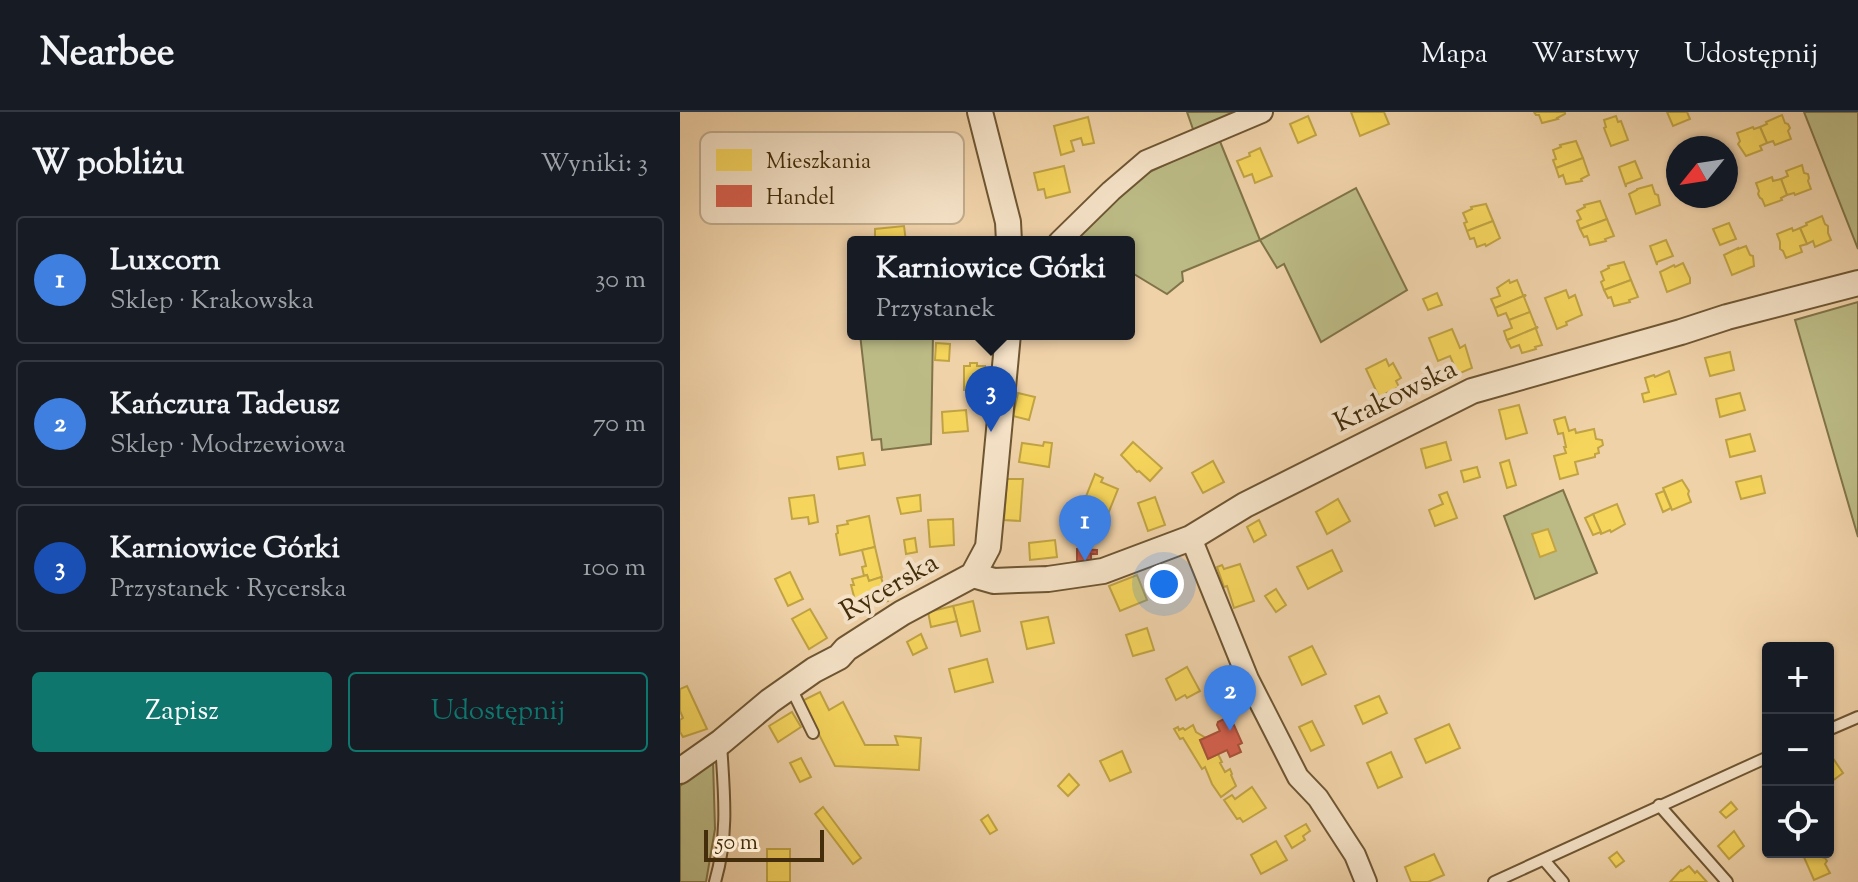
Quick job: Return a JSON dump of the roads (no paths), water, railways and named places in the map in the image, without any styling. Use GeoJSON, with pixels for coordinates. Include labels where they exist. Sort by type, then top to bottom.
{"type":"FeatureCollection","features":[{"type":"Feature","properties":{"kind":"street"},"geometry":{"type":"LineString","coordinates":[[980,112],[1008,222],[1009,236]]}},
{"type":"Feature","properties":{"kind":"street"},"geometry":{"type":"LineString","coordinates":[[1065,236],[1146,161],[1262,112]]}},
{"type":"Feature","properties":{"kind":"street","name":"Krakowska"},"geometry":{"type":"LineString","coordinates":[[973,575],[994,581],[1033,580],[1103,571],[1191,538],[1245,505],[1472,391],[1727,317],[1858,283]]}},
{"type":"Feature","properties":{"kind":"street","name":"Rycerska"},"geometry":{"type":"LineString","coordinates":[[680,771],[814,670],[839,657],[846,649],[902,613],[973,575],[988,547],[1007,340]]}},
{"type":"Feature","properties":{"kind":"street"},"geometry":{"type":"LineString","coordinates":[[1191,538],[1255,693],[1298,777],[1318,798],[1355,855],[1366,882]]}},
{"type":"Feature","properties":{"kind":"lane"},"geometry":{"type":"LineString","coordinates":[[791,688],[813,733]]}},
{"type":"Feature","properties":{"kind":"lane"},"geometry":{"type":"LineString","coordinates":[[1834,727],[1858,717]]}},
{"type":"Feature","properties":{"kind":"lane"},"geometry":{"type":"LineString","coordinates":[[715,882],[725,834],[721,742]]}},
{"type":"Feature","properties":{"kind":"lane"},"geometry":{"type":"LineString","coordinates":[[1494,882],[1762,760]]}},
{"type":"Feature","properties":{"kind":"lane"},"geometry":{"type":"LineString","coordinates":[[1659,805],[1727,882]]}},
{"type":"Feature","properties":{"kind":"lane"},"geometry":{"type":"LineString","coordinates":[[1544,860],[1563,882]]}},
{"type":"Feature","properties":{"kind":"place","name":"Karniowice Górki"},"geometry":{"type":"Point","coordinates":[991,432]}},
{"type":"Feature","properties":{"kind":"place","name":"Luxcorn"},"geometry":{"type":"Point","coordinates":[1085,561]}},
{"type":"Feature","properties":{"kind":"place","name":"Kańczura Tadeusz"},"geometry":{"type":"Point","coordinates":[1230,731]}}]}
